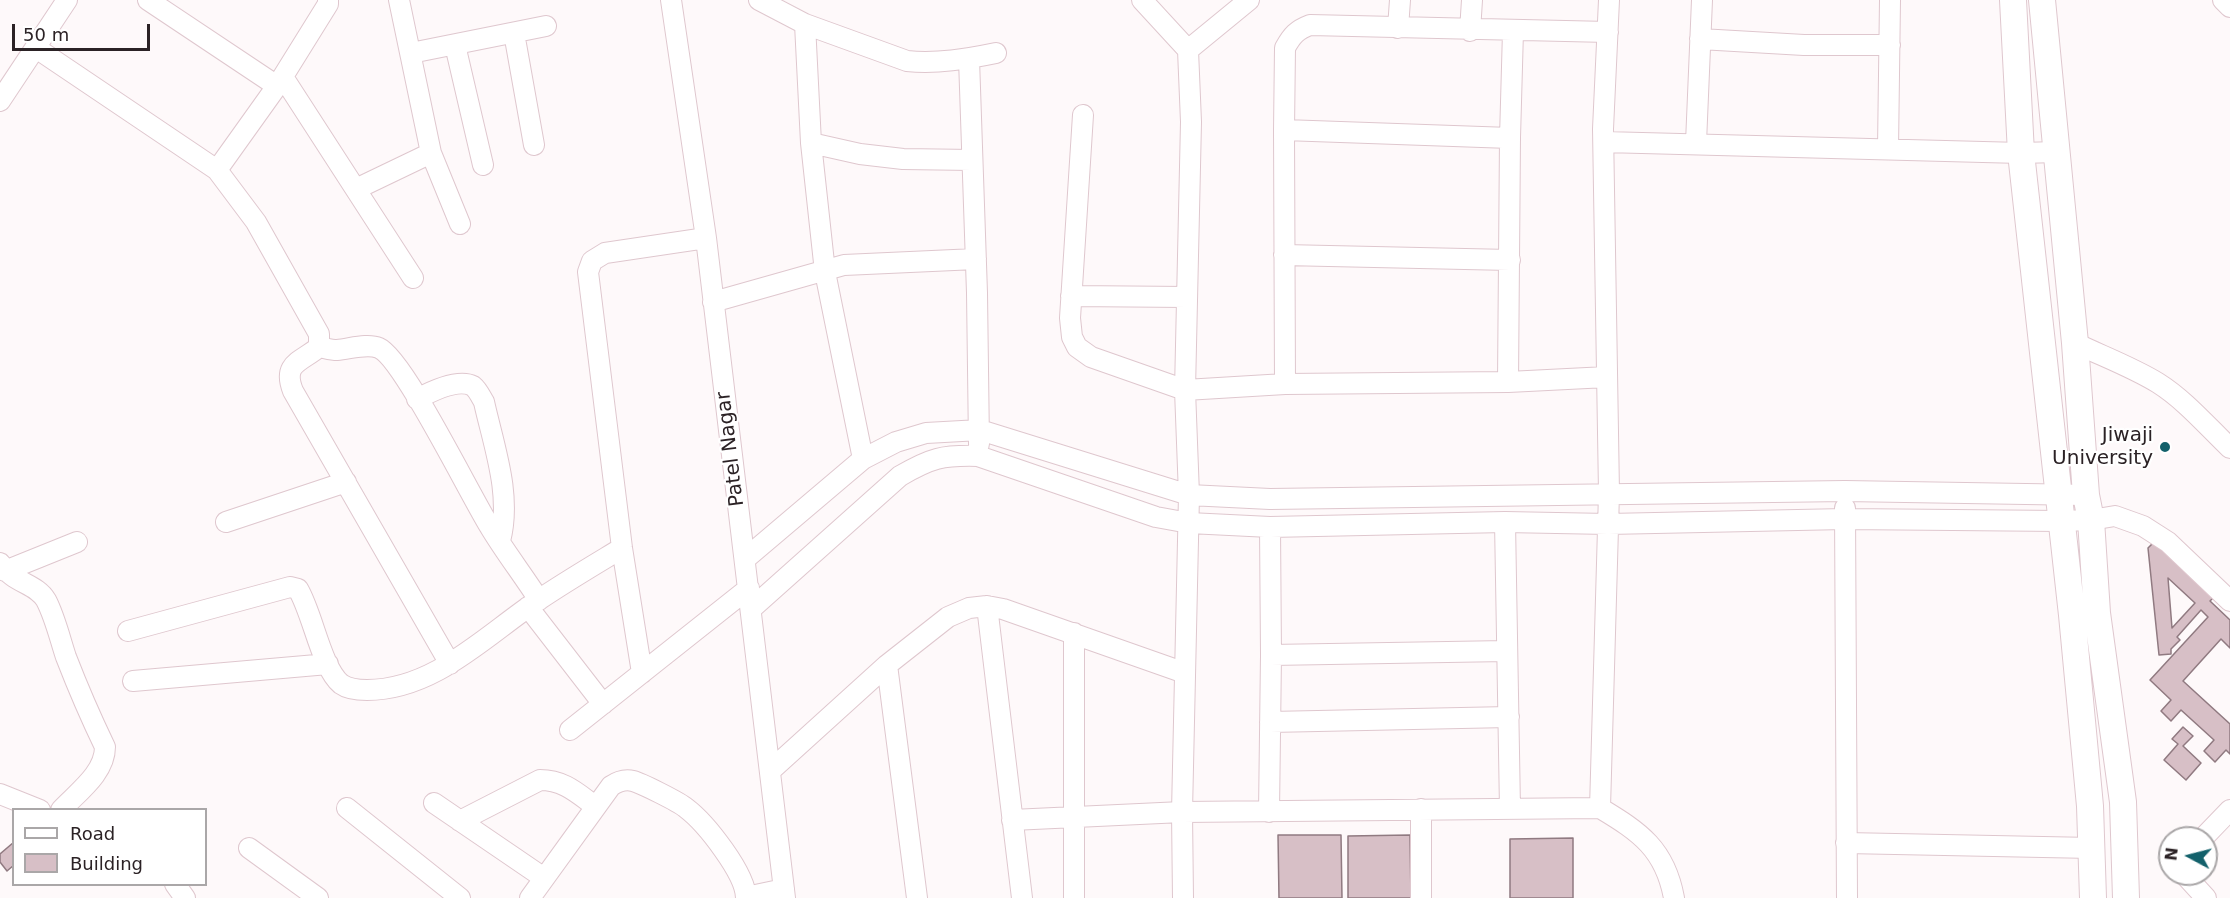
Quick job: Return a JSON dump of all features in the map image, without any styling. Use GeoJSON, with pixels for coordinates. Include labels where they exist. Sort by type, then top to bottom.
{"type":"FeatureCollection","features":[{"type":"Feature","properties":{"kind":"main road"},"geometry":{"type":"LineString","coordinates":[[2013,0],[2021,153],[2074,627],[2090,806],[2093,898]]}},
{"type":"Feature","properties":{"kind":"main road"},"geometry":{"type":"LineString","coordinates":[[2042,0],[2086,495],[2091,520],[2097,613],[2123,802],[2126,898]]}},
{"type":"Feature","properties":{"kind":"street"},"geometry":{"type":"LineString","coordinates":[[0,101],[67,0]]}},
{"type":"Feature","properties":{"kind":"street"},"geometry":{"type":"LineString","coordinates":[[148,0],[280,81],[356,189],[413,278]]}},
{"type":"Feature","properties":{"kind":"street"},"geometry":{"type":"LineString","coordinates":[[218,170],[280,81],[328,4],[328,0]]}},
{"type":"Feature","properties":{"kind":"street"},"geometry":{"type":"LineString","coordinates":[[399,0],[431,153],[460,224]]}},
{"type":"Feature","properties":{"kind":"street","name":"Patel Nagar"},"geometry":{"type":"LineString","coordinates":[[670,0],[705,238],[785,894]]}},
{"type":"Feature","properties":{"kind":"street"},"geometry":{"type":"LineString","coordinates":[[759,0],[805,24],[907,61],[923,63],[969,59],[996,53]]}},
{"type":"Feature","properties":{"kind":"street"},"geometry":{"type":"LineString","coordinates":[[1142,0],[1188,50],[1191,122],[1185,390],[1190,495],[1182,812],[1183,898]]}},
{"type":"Feature","properties":{"kind":"street"},"geometry":{"type":"LineString","coordinates":[[1188,50],[1249,0]]}},
{"type":"Feature","properties":{"kind":"street"},"geometry":{"type":"LineString","coordinates":[[1398,28],[1400,0]]}},
{"type":"Feature","properties":{"kind":"street"},"geometry":{"type":"LineString","coordinates":[[1470,31],[1472,0]]}},
{"type":"Feature","properties":{"kind":"street"},"geometry":{"type":"LineString","coordinates":[[1600,808],[1608,524],[1604,142],[1609,0]]}},
{"type":"Feature","properties":{"kind":"street"},"geometry":{"type":"LineString","coordinates":[[1696,143],[1702,0]]}},
{"type":"Feature","properties":{"kind":"street"},"geometry":{"type":"LineString","coordinates":[[1888,149],[1890,0]]}},
{"type":"Feature","properties":{"kind":"street"},"geometry":{"type":"LineString","coordinates":[[2223,0],[2230,7]]}},
{"type":"Feature","properties":{"kind":"street"},"geometry":{"type":"LineString","coordinates":[[805,24],[812,143],[825,272],[863,459]]}},
{"type":"Feature","properties":{"kind":"street"},"geometry":{"type":"LineString","coordinates":[[1285,384],[1285,48],[1298,29],[1310,25],[1470,31],[1608,32]]}},
{"type":"Feature","properties":{"kind":"street"},"geometry":{"type":"LineString","coordinates":[[411,53],[546,27]]}},
{"type":"Feature","properties":{"kind":"street"},"geometry":{"type":"LineString","coordinates":[[1508,382],[1513,31]]}},
{"type":"Feature","properties":{"kind":"street"},"geometry":{"type":"LineString","coordinates":[[514,33],[534,145]]}},
{"type":"Feature","properties":{"kind":"street"},"geometry":{"type":"LineString","coordinates":[[1700,39],[1804,45],[1890,45]]}},
{"type":"Feature","properties":{"kind":"street"},"geometry":{"type":"LineString","coordinates":[[455,45],[483,165]]}},
{"type":"Feature","properties":{"kind":"street"},"geometry":{"type":"LineString","coordinates":[[36,48],[218,170],[256,222],[319,334],[319,347]]}},
{"type":"Feature","properties":{"kind":"street"},"geometry":{"type":"LineString","coordinates":[[969,59],[980,430],[978,456]]}},
{"type":"Feature","properties":{"kind":"street"},"geometry":{"type":"LineString","coordinates":[[1083,115],[1071,296],[1071,338],[1077,347],[1091,357],[1185,390],[1285,384],[1508,382],[1606,376]]}},
{"type":"Feature","properties":{"kind":"street"},"geometry":{"type":"LineString","coordinates":[[1284,130],[1510,138]]}},
{"type":"Feature","properties":{"kind":"street"},"geometry":{"type":"LineString","coordinates":[[1604,142],[2057,152]]}},
{"type":"Feature","properties":{"kind":"street"},"geometry":{"type":"LineString","coordinates":[[812,143],[860,154],[903,159],[972,160]]}},
{"type":"Feature","properties":{"kind":"street"},"geometry":{"type":"LineString","coordinates":[[356,189],[431,153]]}},
{"type":"Feature","properties":{"kind":"street"},"geometry":{"type":"LineString","coordinates":[[642,673],[622,548],[588,272],[592,261],[605,253],[705,238]]}},
{"type":"Feature","properties":{"kind":"street"},"geometry":{"type":"LineString","coordinates":[[1284,255],[1510,260]]}},
{"type":"Feature","properties":{"kind":"street"},"geometry":{"type":"LineString","coordinates":[[713,302],[844,265],[976,259]]}},
{"type":"Feature","properties":{"kind":"street"},"geometry":{"type":"LineString","coordinates":[[1071,296],[1187,297]]}},
{"type":"Feature","properties":{"kind":"street"},"geometry":{"type":"LineString","coordinates":[[2074,343],[2124,365],[2159,384],[2230,448]]}},
{"type":"Feature","properties":{"kind":"street"},"geometry":{"type":"LineString","coordinates":[[450,664],[288,379],[295,363],[319,347],[334,350],[379,348],[387,354],[402,373],[491,529],[500,540],[533,604],[603,704]]}},
{"type":"Feature","properties":{"kind":"street"},"geometry":{"type":"LineString","coordinates":[[417,399],[439,388],[462,384],[472,386],[480,394],[484,402],[501,480],[504,524],[500,540]]}},
{"type":"Feature","properties":{"kind":"street"},"geometry":{"type":"LineString","coordinates":[[745,559],[863,459],[896,442],[926,433],[980,430],[1190,495],[1281,499],[1845,491],[2086,495]]}},
{"type":"Feature","properties":{"kind":"street"},"geometry":{"type":"LineString","coordinates":[[751,609],[900,476],[925,462],[947,455],[978,456],[1156,517],[1189,523],[1270,527],[1845,519],[2061,521],[2115,516],[2143,526],[2168,542],[2230,601]]}},
{"type":"Feature","properties":{"kind":"street"},"geometry":{"type":"LineString","coordinates":[[226,522],[346,482]]}},
{"type":"Feature","properties":{"kind":"street"},"geometry":{"type":"LineString","coordinates":[[1845,491],[1847,898]]}},
{"type":"Feature","properties":{"kind":"street"},"geometry":{"type":"LineString","coordinates":[[1505,522],[1510,809]]}},
{"type":"Feature","properties":{"kind":"street"},"geometry":{"type":"LineString","coordinates":[[1269,812],[1272,656],[1270,527]]}},
{"type":"Feature","properties":{"kind":"street"},"geometry":{"type":"LineString","coordinates":[[63,808],[99,771],[105,759],[105,747],[67,659],[46,601],[40,592],[18,581],[3,567],[77,542]]}},
{"type":"Feature","properties":{"kind":"street"},"geometry":{"type":"LineString","coordinates":[[128,632],[290,586],[298,589],[304,599],[333,676],[342,686],[358,690],[384,690],[418,681],[450,664],[533,604],[622,548]]}},
{"type":"Feature","properties":{"kind":"street"},"geometry":{"type":"LineString","coordinates":[[570,730],[749,588]]}},
{"type":"Feature","properties":{"kind":"street"},"geometry":{"type":"LineString","coordinates":[[770,771],[887,665],[948,617],[969,608],[987,606],[1003,609],[1185,673]]}},
{"type":"Feature","properties":{"kind":"street"},"geometry":{"type":"LineString","coordinates":[[987,606],[1022,898]]}},
{"type":"Feature","properties":{"kind":"street"},"geometry":{"type":"LineString","coordinates":[[1074,633],[1074,898]]}},
{"type":"Feature","properties":{"kind":"street"},"geometry":{"type":"LineString","coordinates":[[1272,656],[1506,651]]}},
{"type":"Feature","properties":{"kind":"street"},"geometry":{"type":"LineString","coordinates":[[133,681],[328,664]]}},
{"type":"Feature","properties":{"kind":"street"},"geometry":{"type":"LineString","coordinates":[[887,665],[917,898]]}},
{"type":"Feature","properties":{"kind":"street"},"geometry":{"type":"LineString","coordinates":[[1270,722],[1509,717]]}},
{"type":"Feature","properties":{"kind":"street"},"geometry":{"type":"LineString","coordinates":[[460,821],[540,780],[552,780],[566,784],[596,806]]}},
{"type":"Feature","properties":{"kind":"street"},"geometry":{"type":"LineString","coordinates":[[530,898],[611,786],[620,781],[633,781],[686,807],[736,868],[746,887],[746,898],[785,894]]}},
{"type":"Feature","properties":{"kind":"street"},"geometry":{"type":"LineString","coordinates":[[0,794],[35,808]]}},
{"type":"Feature","properties":{"kind":"street"},"geometry":{"type":"LineString","coordinates":[[434,803],[544,878]]}},
{"type":"Feature","properties":{"kind":"street"},"geometry":{"type":"LineString","coordinates":[[347,808],[460,898]]}},
{"type":"Feature","properties":{"kind":"street"},"geometry":{"type":"LineString","coordinates":[[1012,820],[1182,812],[1600,808],[1632,827],[1659,854],[1671,881],[1674,898]]}},
{"type":"Feature","properties":{"kind":"street"},"geometry":{"type":"LineString","coordinates":[[1421,809],[1421,898]]}},
{"type":"Feature","properties":{"kind":"street"},"geometry":{"type":"LineString","coordinates":[[2215,826],[2230,810]]}},
{"type":"Feature","properties":{"kind":"street"},"geometry":{"type":"LineString","coordinates":[[1846,843],[2092,848]]}},
{"type":"Feature","properties":{"kind":"street"},"geometry":{"type":"LineString","coordinates":[[249,848],[318,898]]}},
{"type":"Feature","properties":{"kind":"street"},"geometry":{"type":"LineString","coordinates":[[2195,886],[2206,898]]}},
{"type":"Feature","properties":{"kind":"building"},"geometry":{"type":"Polygon","coordinates":[[[2154,542],[2214,597],[2210,601],[2230,620],[2230,648],[2221,639],[2183,681],[2230,724],[2230,754],[2226,750],[2215,762],[2204,751],[2214,740],[2181,710],[2171,721],[2161,711],[2171,700],[2150,680],[2208,617],[2201,610],[2177,637],[2180,640],[2171,649],[2171,654],[2159,655],[2148,548],[2154,542]],[[2168,578],[2172,628],[2195,603],[2168,578]]]}},
{"type":"Feature","properties":{"kind":"building"},"geometry":{"type":"Polygon","coordinates":[[[2183,727],[2193,736],[2183,746],[2201,763],[2186,780],[2164,760],[2178,744],[2172,739],[2183,727]]]}},
{"type":"Feature","properties":{"kind":"building"},"geometry":{"type":"Polygon","coordinates":[[[1278,835],[1341,835],[1342,898],[1279,898],[1278,835]]]}},
{"type":"Feature","properties":{"kind":"building"},"geometry":{"type":"Polygon","coordinates":[[[1410,835],[1411,898],[1348,898],[1348,836],[1410,835]]]}},
{"type":"Feature","properties":{"kind":"building"},"geometry":{"type":"Polygon","coordinates":[[[1573,838],[1573,898],[1510,898],[1510,839],[1573,838]]]}},
{"type":"Feature","properties":{"kind":"building"},"geometry":{"type":"Polygon","coordinates":[[[12,844],[12,867],[7,871],[0,862],[0,854],[12,844]]]}},
{"type":"Feature","properties":{"kind":"place","name":"Jiwaji University"},"geometry":{"type":"Point","coordinates":[2165,447]}}]}
